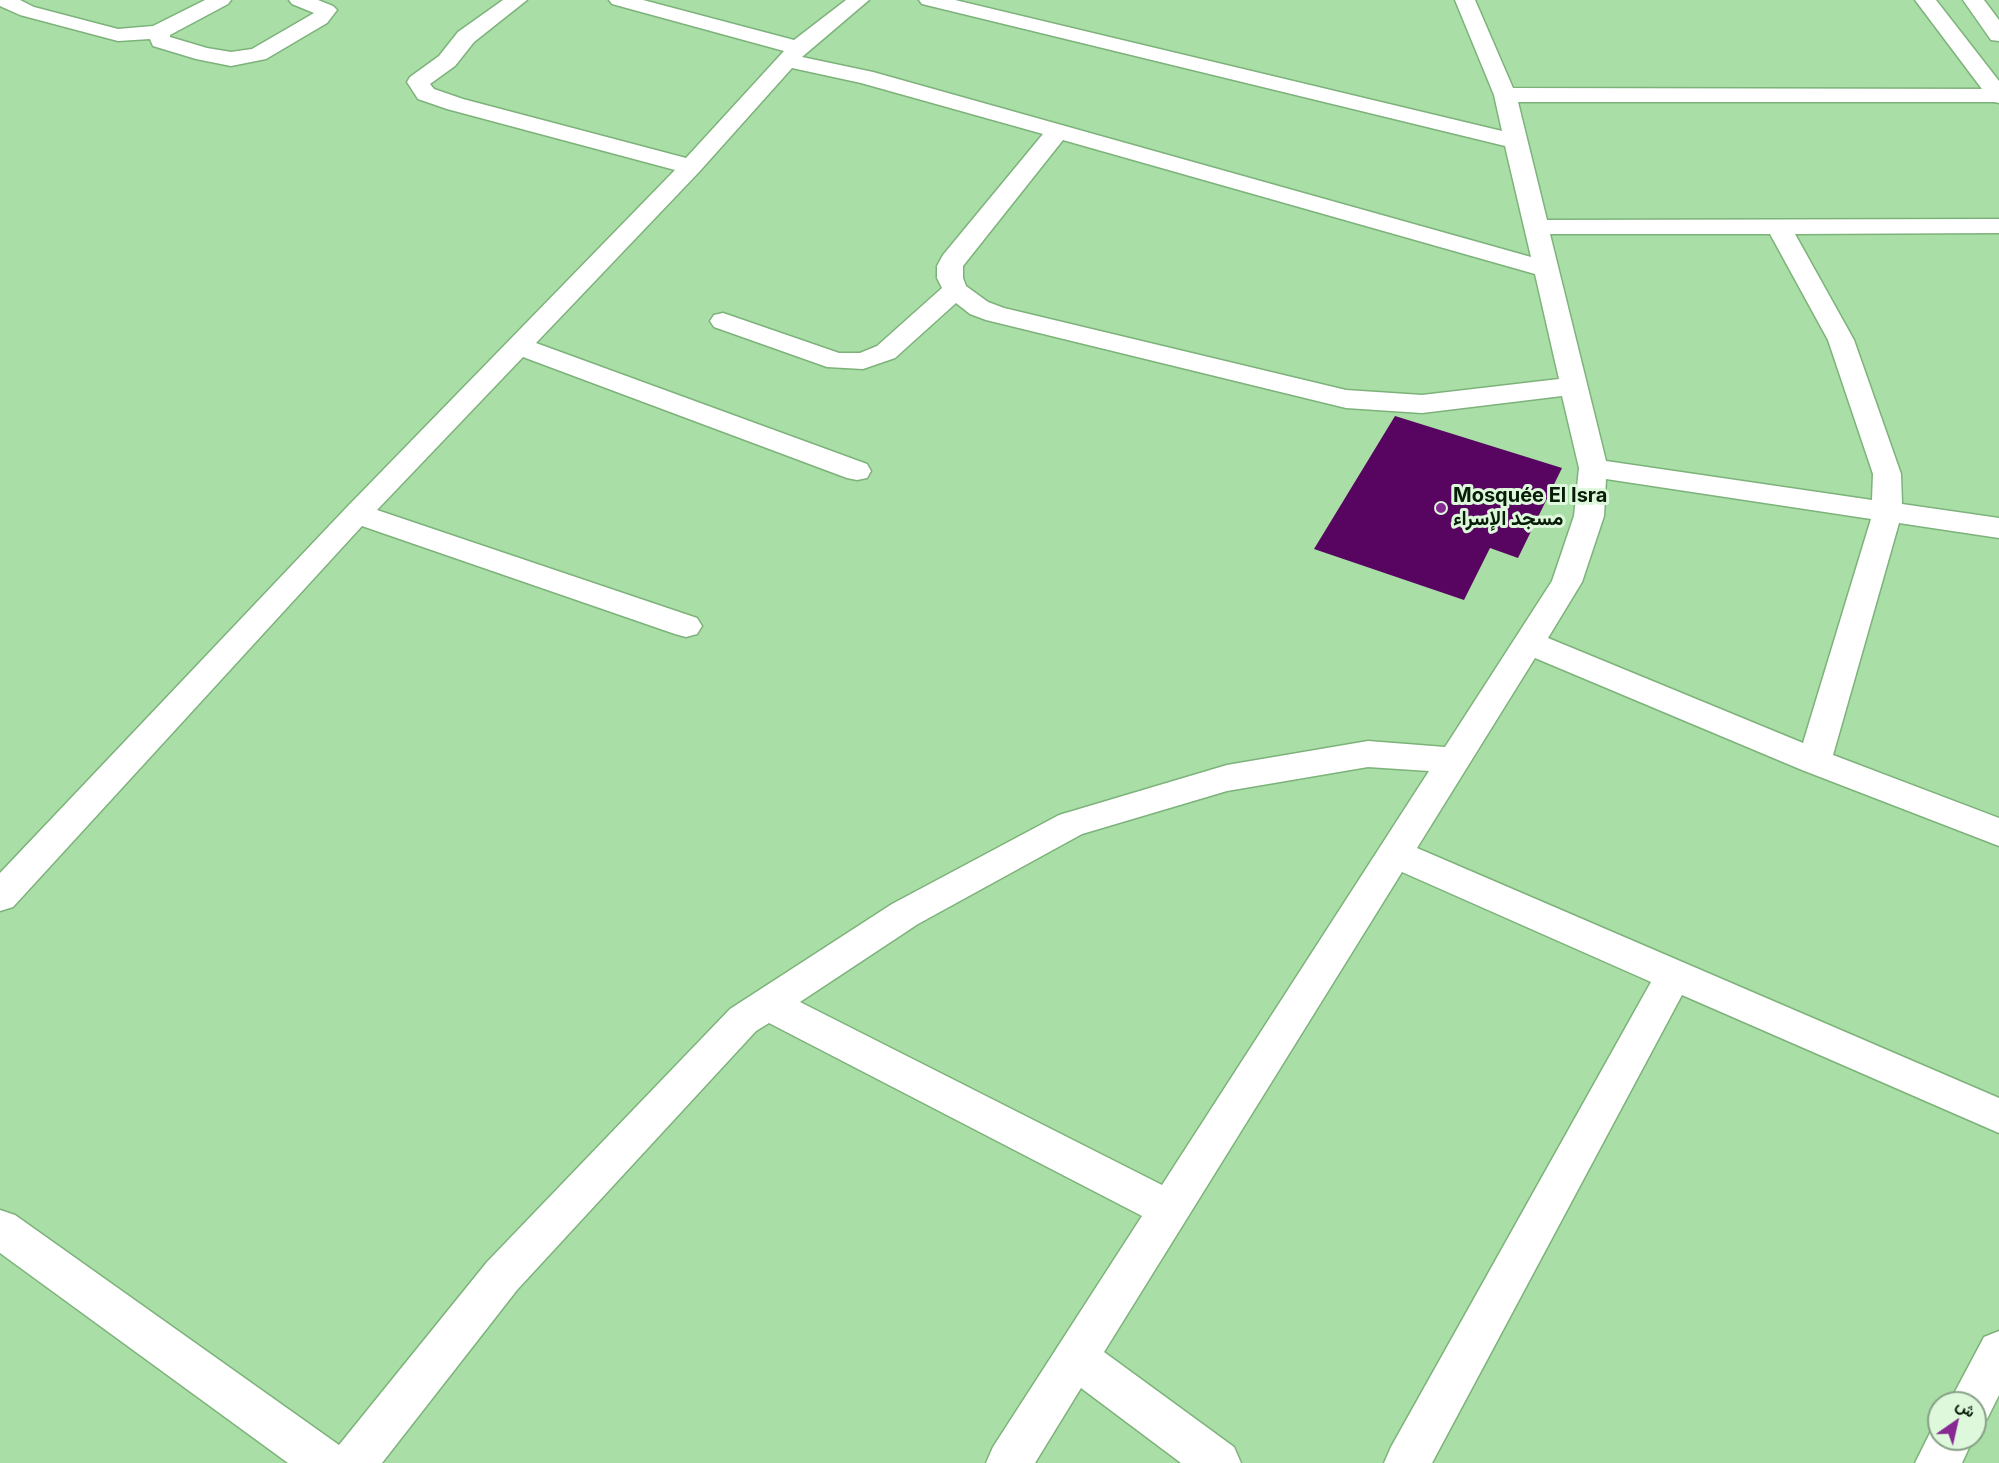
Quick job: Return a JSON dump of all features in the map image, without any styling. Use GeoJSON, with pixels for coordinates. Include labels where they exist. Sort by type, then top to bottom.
{"type":"FeatureCollection","features":[{"type":"Feature","properties":{"kind":"street"},"geometry":{"type":"LineString","coordinates":[[3,0],[27,11],[118,35],[159,32],[220,0]]}},
{"type":"Feature","properties":{"kind":"street"},"geometry":{"type":"LineString","coordinates":[[159,32],[161,41],[204,54],[231,59],[258,54],[320,19],[326,10],[298,0]]}},
{"type":"Feature","properties":{"kind":"street"},"geometry":{"type":"LineString","coordinates":[[517,0],[466,38],[447,61],[418,82],[426,94],[455,104],[691,168]]}},
{"type":"Feature","properties":{"kind":"street"},"geometry":{"type":"LineString","coordinates":[[619,0],[865,77],[1545,269]]}},
{"type":"Feature","properties":{"kind":"street"},"geometry":{"type":"LineString","coordinates":[[0,897],[357,514],[691,168],[793,55],[859,0]]}},
{"type":"Feature","properties":{"kind":"street"},"geometry":{"type":"LineString","coordinates":[[929,0],[1514,141]]}},
{"type":"Feature","properties":{"kind":"street"},"geometry":{"type":"LineString","coordinates":[[1009,1463],[1568,582],[1589,516],[1593,468],[1514,141],[1505,95],[1465,0]]}},
{"type":"Feature","properties":{"kind":"street"},"geometry":{"type":"LineString","coordinates":[[1924,0],[1998,96]]}},
{"type":"Feature","properties":{"kind":"street"},"geometry":{"type":"LineString","coordinates":[[1973,0],[1999,36]]}},
{"type":"Feature","properties":{"kind":"street"},"geometry":{"type":"LineString","coordinates":[[1505,95],[1998,96]]}},
{"type":"Feature","properties":{"kind":"street"},"geometry":{"type":"LineString","coordinates":[[1057,132],[956,255],[950,266],[950,278],[955,290],[979,308],[995,314],[1346,399],[1422,404],[1573,386]]}},
{"type":"Feature","properties":{"kind":"street"},"geometry":{"type":"LineString","coordinates":[[1535,227],[1999,226]]}},
{"type":"Feature","properties":{"kind":"street"},"geometry":{"type":"LineString","coordinates":[[1779,227],[1841,340],[1887,474],[1887,513],[1814,761]]}},
{"type":"Feature","properties":{"kind":"street"},"geometry":{"type":"LineString","coordinates":[[723,321],[836,361],[863,361],[886,352],[955,290]]}},
{"type":"Feature","properties":{"kind":"street"},"geometry":{"type":"LineString","coordinates":[[519,346],[857,471]]}},
{"type":"Feature","properties":{"kind":"street"},"geometry":{"type":"LineString","coordinates":[[1593,468],[1999,528]]}},
{"type":"Feature","properties":{"kind":"street"},"geometry":{"type":"LineString","coordinates":[[357,514],[686,626]]}},
{"type":"Feature","properties":{"kind":"street"},"geometry":{"type":"LineString","coordinates":[[1529,642],[1814,761],[1999,832]]}},
{"type":"Feature","properties":{"kind":"street"},"geometry":{"type":"LineString","coordinates":[[354,1463],[502,1275],[743,1020],[905,914],[1071,824],[1227,778],[1368,754],[1454,760]]}},
{"type":"Feature","properties":{"kind":"street"},"geometry":{"type":"LineString","coordinates":[[1395,854],[1999,1116]]}},
{"type":"Feature","properties":{"kind":"street"},"geometry":{"type":"LineString","coordinates":[[1407,1463],[1675,974]]}},
{"type":"Feature","properties":{"kind":"street"},"geometry":{"type":"LineString","coordinates":[[768,1004],[1170,1209]]}},
{"type":"Feature","properties":{"kind":"street"},"geometry":{"type":"LineString","coordinates":[[0,1229],[326,1463]]}},
{"type":"Feature","properties":{"kind":"street"},"geometry":{"type":"LineString","coordinates":[[1978,1391],[1999,1352]]}},
{"type":"Feature","properties":{"kind":"street"},"geometry":{"type":"LineString","coordinates":[[1076,1358],[1218,1463]]}},
{"type":"Feature","properties":{"kind":"building","name":"Mosquée El Isra مسجد الإسراء"},"geometry":{"type":"Polygon","coordinates":[[[1395,416],[1562,468],[1518,558],[1490,548],[1464,600],[1314,549],[1395,416]]]}},
{"type":"Feature","properties":{"kind":"place","name":"Mosquée El Isra مسجد الإسراء"},"geometry":{"type":"Point","coordinates":[1441,508]}}]}
